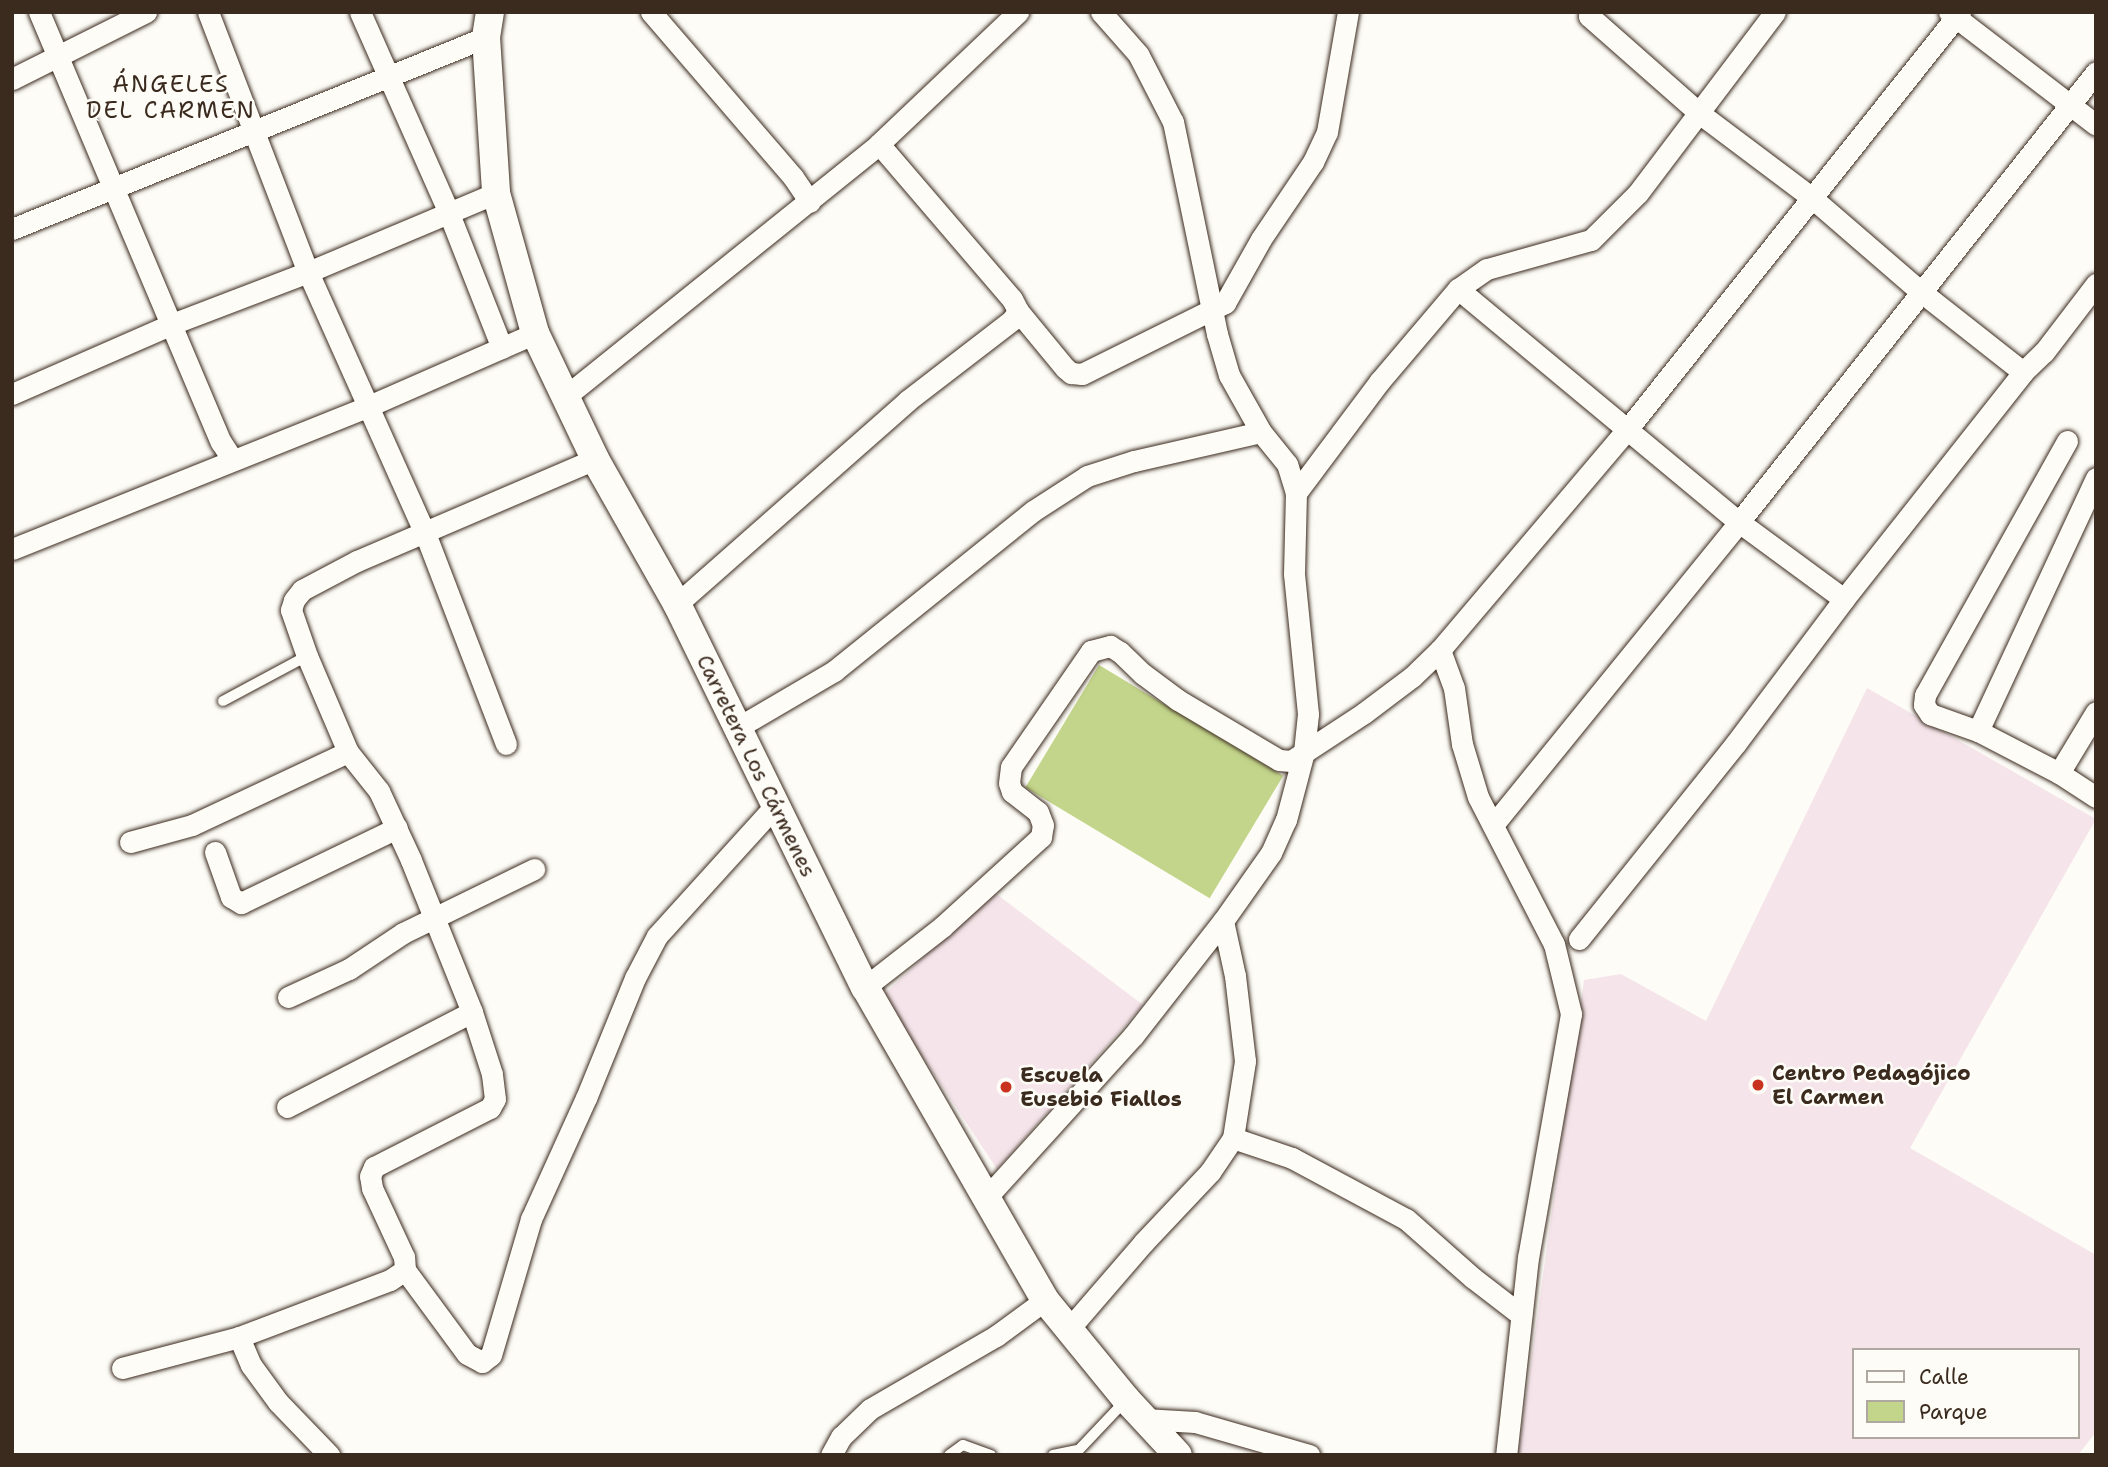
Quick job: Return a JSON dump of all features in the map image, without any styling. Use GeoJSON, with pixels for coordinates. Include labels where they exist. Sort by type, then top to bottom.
{"type":"FeatureCollection","features":[{"type":"Feature","properties":{"kind":"main road","name":"Carretera Los Cármenes"},"geometry":{"type":"LineString","coordinates":[[488,25],[496,193],[535,333],[595,459],[677,604],[865,987],[1045,1300],[1068,1331],[1178,1455]]}},
{"type":"Feature","properties":{"kind":"street"},"geometry":{"type":"LineString","coordinates":[[39,12],[115,186],[221,442],[232,459]]}},
{"type":"Feature","properties":{"kind":"street"},"geometry":{"type":"LineString","coordinates":[[12,79],[146,12]]}},
{"type":"Feature","properties":{"kind":"street"},"geometry":{"type":"LineString","coordinates":[[208,12],[309,272],[425,533],[506,744]]}},
{"type":"Feature","properties":{"kind":"street"},"geometry":{"type":"LineString","coordinates":[[360,12],[386,76],[448,211],[502,348]]}},
{"type":"Feature","properties":{"kind":"street"},"geometry":{"type":"LineString","coordinates":[[650,12],[793,177],[810,202]]}},
{"type":"Feature","properties":{"kind":"street"},"geometry":{"type":"LineString","coordinates":[[566,396],[810,202],[878,144],[1018,12]]}},
{"type":"Feature","properties":{"kind":"street"},"geometry":{"type":"LineString","coordinates":[[986,1198],[1133,1036],[1223,921],[1270,853],[1286,820],[1304,752],[1308,714],[1294,573],[1296,493],[1287,464],[1261,432],[1229,375],[1173,122],[1138,54],[1101,12]]}},
{"type":"Feature","properties":{"kind":"street"},"geometry":{"type":"LineString","coordinates":[[878,144],[1012,299],[1018,311],[1065,368],[1071,373],[1082,374],[1225,303],[1261,239],[1312,162],[1327,132],[1348,12]]}},
{"type":"Feature","properties":{"kind":"street"},"geometry":{"type":"LineString","coordinates":[[1592,12],[1589,16],[1699,113],[1811,197],[1920,291],[2023,372]]}},
{"type":"Feature","properties":{"kind":"street"},"geometry":{"type":"LineString","coordinates":[[1296,493],[1379,382],[1458,289],[1487,269],[1591,240],[1638,193],[1775,12]]}},
{"type":"Feature","properties":{"kind":"street"},"geometry":{"type":"LineString","coordinates":[[865,987],[942,927],[1041,837],[1044,825],[1038,812],[1012,792],[1009,783],[1011,767],[1091,651],[1110,646],[1178,700],[1279,760],[1291,761],[1364,713],[1440,650],[1626,431],[1955,14],[2096,125]]}},
{"type":"Feature","properties":{"kind":"street"},"geometry":{"type":"LineString","coordinates":[[12,229],[386,76],[488,25]]}},
{"type":"Feature","properties":{"kind":"street"},"geometry":{"type":"LineString","coordinates":[[1493,825],[1739,522],[2096,72]]}},
{"type":"Feature","properties":{"kind":"street"},"geometry":{"type":"LineString","coordinates":[[12,394],[172,324],[309,272],[496,193]]}},
{"type":"Feature","properties":{"kind":"street"},"geometry":{"type":"LineString","coordinates":[[1579,939],[1736,743],[1844,599],[2023,372],[2044,352],[2096,284]]}},
{"type":"Feature","properties":{"kind":"street"},"geometry":{"type":"LineString","coordinates":[[1458,289],[1739,522],[1844,599]]}},
{"type":"Feature","properties":{"kind":"street"},"geometry":{"type":"LineString","coordinates":[[677,604],[907,401],[1012,320],[1018,311]]}},
{"type":"Feature","properties":{"kind":"street"},"geometry":{"type":"LineString","coordinates":[[12,550],[369,406],[535,333]]}},
{"type":"Feature","properties":{"kind":"street"},"geometry":{"type":"LineString","coordinates":[[737,728],[834,671],[1033,511],[1087,476],[1134,461],[1261,432]]}},
{"type":"Feature","properties":{"kind":"street"},"geometry":{"type":"LineString","coordinates":[[2067,441],[1924,695],[1924,705],[1930,714],[1978,731],[2059,773],[2096,797]]}},
{"type":"Feature","properties":{"kind":"street"},"geometry":{"type":"LineString","coordinates":[[595,459],[357,561],[302,590],[294,600],[292,610],[307,656],[348,752],[379,792],[397,828],[472,1012],[492,1074],[495,1099],[490,1108],[374,1167],[370,1177],[372,1188],[404,1257],[405,1270],[467,1354],[482,1362],[491,1355],[531,1219],[635,978],[657,936],[775,806]]}},
{"type":"Feature","properties":{"kind":"street"},"geometry":{"type":"LineString","coordinates":[[1978,731],[2096,478]]}},
{"type":"Feature","properties":{"kind":"street"},"geometry":{"type":"LineString","coordinates":[[1440,650],[1454,688],[1462,744],[1478,797],[1554,944],[1571,1014],[1528,1257],[1509,1403],[1506,1455]]}},
{"type":"Feature","properties":{"kind":"street"},"geometry":{"type":"LineString","coordinates":[[2059,773],[2096,712]]}},
{"type":"Feature","properties":{"kind":"street"},"geometry":{"type":"LineString","coordinates":[[130,842],[192,825],[348,752]]}},
{"type":"Feature","properties":{"kind":"street"},"geometry":{"type":"LineString","coordinates":[[215,852],[231,897],[241,903],[397,828]]}},
{"type":"Feature","properties":{"kind":"street"},"geometry":{"type":"LineString","coordinates":[[288,997],[349,969],[403,933],[534,869]]}},
{"type":"Feature","properties":{"kind":"street"},"geometry":{"type":"LineString","coordinates":[[1068,1331],[1143,1243],[1210,1172],[1233,1139],[1245,1061],[1235,976],[1223,921]]}},
{"type":"Feature","properties":{"kind":"street"},"geometry":{"type":"LineString","coordinates":[[287,1107],[472,1012]]}},
{"type":"Feature","properties":{"kind":"street"},"geometry":{"type":"LineString","coordinates":[[1233,1139],[1292,1158],[1406,1219],[1473,1278],[1521,1314]]}},
{"type":"Feature","properties":{"kind":"street"},"geometry":{"type":"LineString","coordinates":[[122,1368],[239,1337],[390,1280],[405,1270]]}},
{"type":"Feature","properties":{"kind":"street"},"geometry":{"type":"LineString","coordinates":[[831,1455],[841,1437],[870,1409],[996,1336],[1045,1300]]}},
{"type":"Feature","properties":{"kind":"street"},"geometry":{"type":"LineString","coordinates":[[239,1337],[251,1365],[278,1402],[328,1455]]}},
{"type":"Feature","properties":{"kind":"street"},"geometry":{"type":"LineString","coordinates":[[1135,1409],[1195,1422],[1309,1455]]}},
{"type":"Feature","properties":{"kind":"lane"},"geometry":{"type":"LineString","coordinates":[[223,701],[307,656]]}},
{"type":"Feature","properties":{"kind":"lane"},"geometry":{"type":"LineString","coordinates":[[1053,1455],[1075,1452],[1135,1409]]}},
{"type":"Feature","properties":{"kind":"lane"},"geometry":{"type":"LineString","coordinates":[[949,1455],[963,1444],[991,1455]]}},
{"type":"Feature","properties":{"kind":"shaded area","name":"Centro Pedagójico El Carmen"},"geometry":{"type":"Polygon","coordinates":[[[1867,688],[2096,819],[1910,1148],[2096,1255],[2096,1432],[2078,1455],[1518,1455],[1584,980],[1621,974],[1706,1021],[1867,688]]]}},
{"type":"Feature","properties":{"kind":"shaded area","name":"Escuela Eusebio Fiallos"},"geometry":{"type":"Polygon","coordinates":[[[994,892],[1143,1005],[997,1169],[882,996],[994,892]]]}},
{"type":"Feature","properties":{"kind":"green space"},"geometry":{"type":"Polygon","coordinates":[[[1099,665],[1283,776],[1210,898],[1025,788],[1099,665]]]}},
{"type":"Feature","properties":{"kind":"place","name":"Centro Pedagójico El Carmen"},"geometry":{"type":"Point","coordinates":[1758,1085]}},
{"type":"Feature","properties":{"kind":"place","name":"Escuela Eusebio Fiallos"},"geometry":{"type":"Point","coordinates":[1006,1087]}},
{"type":"Feature","properties":{"kind":"district","name":"ÁNGELES DEL CARMEN"},"geometry":{"type":"Point","coordinates":[171,97]}}]}
